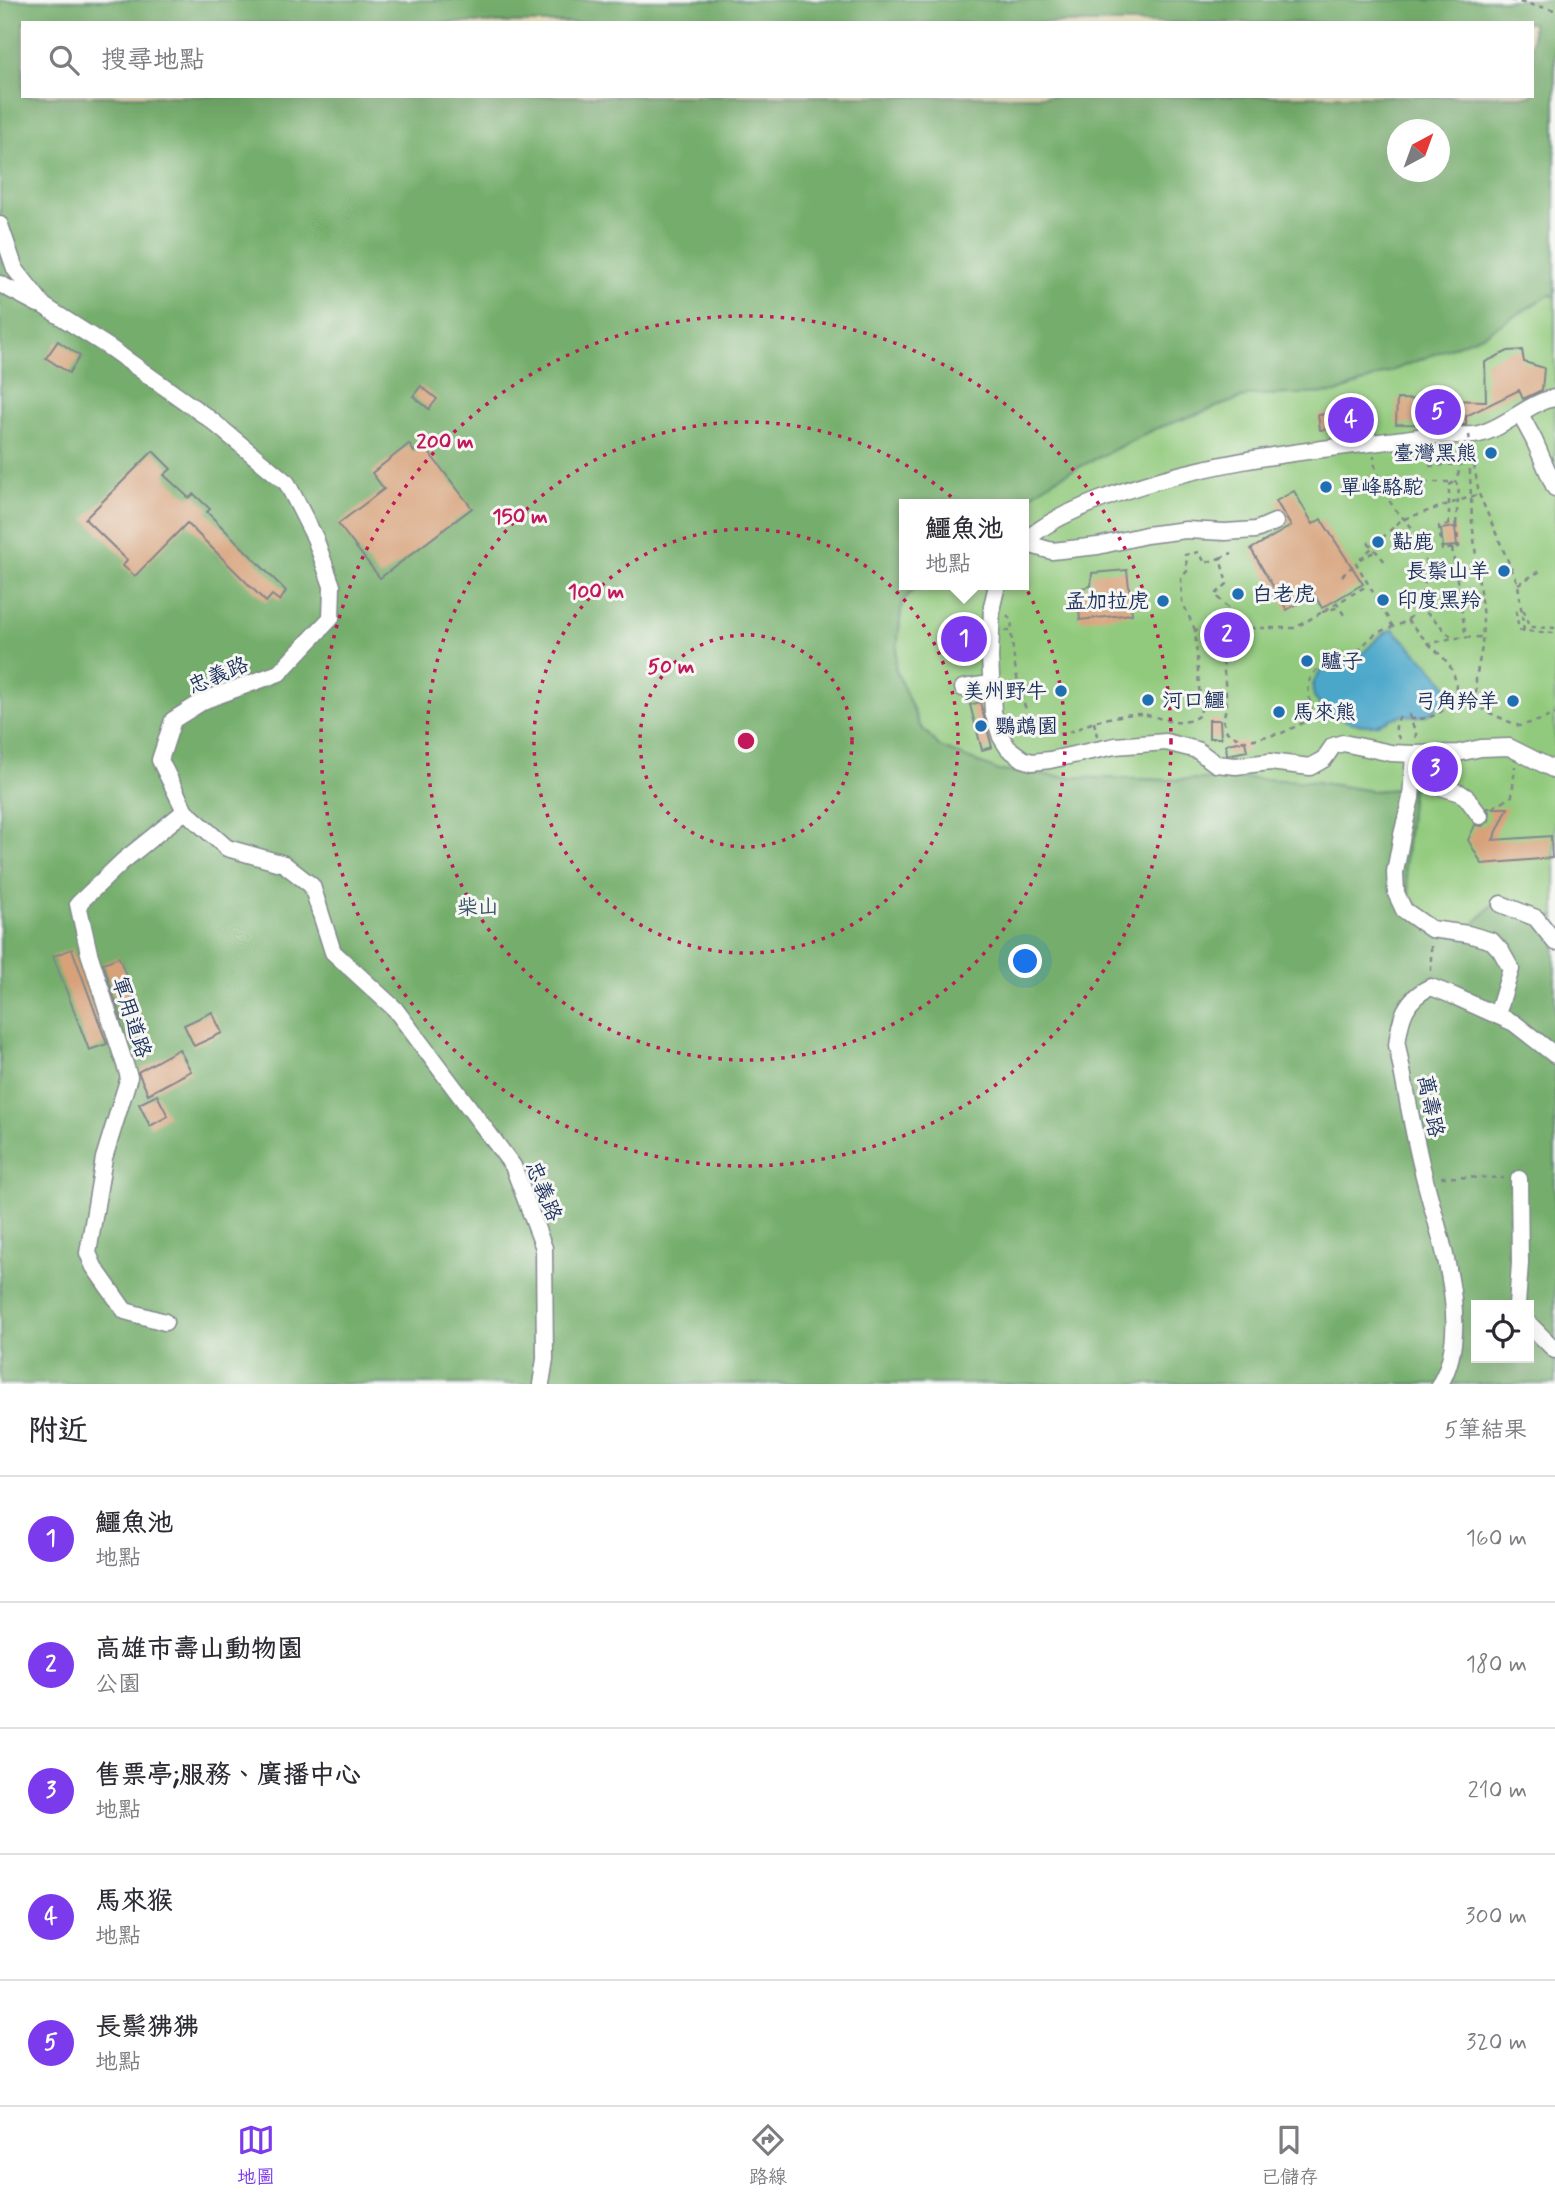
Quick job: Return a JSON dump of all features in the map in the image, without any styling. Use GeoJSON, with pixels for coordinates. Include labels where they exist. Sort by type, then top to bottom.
{"type":"FeatureCollection","features":[{"type":"Feature","properties":{"kind":"lane","name":"忠義路"},"geometry":{"type":"LineString","coordinates":[[0,225],[15,269],[44,306],[110,348],[211,420],[287,483],[315,538],[332,586],[331,618],[278,673],[205,700],[173,720],[160,761],[185,811],[227,848],[284,864],[312,886],[333,952],[395,1009],[513,1166],[544,1248],[545,1359],[541,1384]]}},
{"type":"Feature","properties":{"kind":"lane"},"geometry":{"type":"LineString","coordinates":[[0,284],[44,306]]}},
{"type":"Feature","properties":{"kind":"lane"},"geometry":{"type":"LineString","coordinates":[[1029,538],[1040,528],[1066,513],[1139,484],[1300,451],[1440,435],[1478,435],[1512,421],[1544,399],[1555,398]]}},
{"type":"Feature","properties":{"kind":"lane"},"geometry":{"type":"LineString","coordinates":[[1520,414],[1555,488]]}},
{"type":"Feature","properties":{"kind":"lane"},"geometry":{"type":"LineString","coordinates":[[1029,544],[1052,551],[1098,546],[1146,535],[1186,530],[1256,530],[1275,522]]}},
{"type":"Feature","properties":{"kind":"lane"},"geometry":{"type":"LineString","coordinates":[[996,590],[991,632],[990,684],[993,712],[1001,737],[1008,748],[1017,756],[1032,762],[1115,746],[1166,742],[1197,750],[1216,764],[1236,766],[1270,762],[1310,767],[1324,759],[1333,746],[1343,743],[1391,753],[1414,754],[1458,753],[1481,748],[1508,747],[1555,770]]}},
{"type":"Feature","properties":{"kind":"lane"},"geometry":{"type":"LineString","coordinates":[[963,688],[990,684]]}},
{"type":"Feature","properties":{"kind":"lane"},"geometry":{"type":"LineString","coordinates":[[1414,754],[1411,798],[1395,872],[1396,893],[1404,910],[1431,929],[1490,940],[1501,951],[1511,969],[1497,1015]]}},
{"type":"Feature","properties":{"kind":"lane"},"geometry":{"type":"LineString","coordinates":[[1412,774],[1426,782],[1460,793],[1486,812]]}},
{"type":"Feature","properties":{"kind":"lane","name":"軍用道路"},"geometry":{"type":"LineString","coordinates":[[165,1322],[125,1311],[94,1267],[88,1253],[104,1158],[129,1077],[89,953],[78,904],[123,861],[185,811]]}},
{"type":"Feature","properties":{"kind":"lane"},"geometry":{"type":"LineString","coordinates":[[1501,904],[1529,914],[1555,942]]}},
{"type":"Feature","properties":{"kind":"lane"},"geometry":{"type":"LineString","coordinates":[[1431,988],[1514,1023],[1555,1055]]}},
{"type":"Feature","properties":{"kind":"lane","name":"萬壽路"},"geometry":{"type":"LineString","coordinates":[[1431,988],[1418,993],[1408,1003],[1399,1024],[1397,1045],[1423,1176],[1441,1234],[1456,1323],[1449,1369],[1440,1384]]}},
{"type":"Feature","properties":{"kind":"lane"},"geometry":{"type":"LineString","coordinates":[[1517,1300],[1520,1264],[1519,1179]]}},
{"type":"Feature","properties":{"kind":"lane"},"geometry":{"type":"LineString","coordinates":[[1534,1329],[1555,1350]]}},
{"type":"Feature","properties":{"kind":"path"},"geometry":{"type":"LineString","coordinates":[[1510,0],[1555,10]]}},
{"type":"Feature","properties":{"kind":"path"},"geometry":{"type":"LineString","coordinates":[[1449,525],[1449,485],[1455,481],[1464,435]]}},
{"type":"Feature","properties":{"kind":"path"},"geometry":{"type":"LineString","coordinates":[[1464,435],[1479,494],[1518,584],[1524,631]]}},
{"type":"Feature","properties":{"kind":"path"},"geometry":{"type":"LineString","coordinates":[[1464,435],[1483,618],[1475,696],[1485,711],[1519,726],[1555,714]]}},
{"type":"Feature","properties":{"kind":"path"},"geometry":{"type":"LineString","coordinates":[[1220,558],[1227,584],[1215,595],[1231,611],[1220,628],[1227,704],[1223,720],[1227,732],[1245,741],[1282,733],[1311,719],[1308,690],[1312,676],[1325,663],[1356,652],[1373,635],[1407,620],[1417,607],[1425,585],[1425,553],[1416,531],[1394,508],[1381,484],[1374,460],[1374,443]]}},
{"type":"Feature","properties":{"kind":"path"},"geometry":{"type":"LineString","coordinates":[[1429,466],[1460,464]]}},
{"type":"Feature","properties":{"kind":"path"},"geometry":{"type":"LineString","coordinates":[[1423,482],[1455,481]]}},
{"type":"Feature","properties":{"kind":"path"},"geometry":{"type":"LineString","coordinates":[[1455,481],[1459,487],[1456,524],[1460,547],[1442,550],[1439,526],[1456,524]]}},
{"type":"Feature","properties":{"kind":"path"},"geometry":{"type":"LineString","coordinates":[[1342,576],[1401,520],[1479,494]]}},
{"type":"Feature","properties":{"kind":"path"},"geometry":{"type":"LineString","coordinates":[[1368,542],[1387,564]]}},
{"type":"Feature","properties":{"kind":"path"},"geometry":{"type":"LineString","coordinates":[[1452,548],[1466,638]]}},
{"type":"Feature","properties":{"kind":"path"},"geometry":{"type":"LineString","coordinates":[[1360,559],[1376,551]]}},
{"type":"Feature","properties":{"kind":"path"},"geometry":{"type":"LineString","coordinates":[[991,632],[1012,631],[1017,681],[1025,707],[1037,725],[1055,734],[1099,720],[1134,714],[1148,715],[1171,723],[1184,723],[1201,714],[1195,630],[1182,601],[1181,578],[1188,570],[1185,555],[1199,552],[1205,563],[1232,553]]}},
{"type":"Feature","properties":{"kind":"path"},"geometry":{"type":"LineString","coordinates":[[1356,563],[1393,627]]}},
{"type":"Feature","properties":{"kind":"path"},"geometry":{"type":"LineString","coordinates":[[1518,584],[1542,570]]}},
{"type":"Feature","properties":{"kind":"path"},"geometry":{"type":"LineString","coordinates":[[1195,630],[1295,628],[1368,585]]}},
{"type":"Feature","properties":{"kind":"path"},"geometry":{"type":"LineString","coordinates":[[1336,602],[1344,615]]}},
{"type":"Feature","properties":{"kind":"path"},"geometry":{"type":"LineString","coordinates":[[1322,612],[1339,607]]}},
{"type":"Feature","properties":{"kind":"path"},"geometry":{"type":"LineString","coordinates":[[1417,607],[1432,617],[1452,638]]}},
{"type":"Feature","properties":{"kind":"path"},"geometry":{"type":"LineString","coordinates":[[1524,611],[1529,627],[1555,630],[1519,631],[1516,612],[1524,611]]}},
{"type":"Feature","properties":{"kind":"path"},"geometry":{"type":"LineString","coordinates":[[1407,620],[1449,665],[1454,679],[1453,701],[1438,716],[1424,720],[1410,719]]}},
{"type":"Feature","properties":{"kind":"path"},"geometry":{"type":"LineString","coordinates":[[1429,644],[1452,638],[1483,637]]}},
{"type":"Feature","properties":{"kind":"path"},"geometry":{"type":"LineString","coordinates":[[1409,714],[1416,734],[1414,754]]}},
{"type":"Feature","properties":{"kind":"path"},"geometry":{"type":"LineString","coordinates":[[1400,716],[1395,726],[1397,734],[1414,754]]}},
{"type":"Feature","properties":{"kind":"path"},"geometry":{"type":"LineString","coordinates":[[1486,812],[1512,796],[1515,757],[1508,747]]}},
{"type":"Feature","properties":{"kind":"path"},"geometry":{"type":"LineString","coordinates":[[1431,929],[1431,988]]}},
{"type":"Feature","properties":{"kind":"path"},"geometry":{"type":"LineString","coordinates":[[1423,1176],[1519,1179]]}},
{"type":"Feature","properties":{"kind":"green space","name":"柴山"},"geometry":{"type":"Polygon","coordinates":[[[0,0],[1555,0],[1555,296],[1549,295],[1485,334],[1336,393],[1250,395],[1155,429],[1053,480],[1026,499],[899,499],[899,590],[913,590],[902,602],[895,668],[920,726],[940,747],[999,771],[1065,777],[1169,780],[1240,778],[1316,782],[1372,791],[1412,788],[1405,867],[1410,899],[1436,923],[1468,931],[1498,899],[1550,918],[1555,915],[1555,1384],[0,1384],[0,0]]]}},
{"type":"Feature","properties":{"kind":"green space"},"geometry":{"type":"Polygon","coordinates":[[[1550,295],[1555,296],[1555,915],[1550,918],[1498,899],[1468,931],[1436,924],[1410,899],[1405,867],[1412,788],[1372,791],[1316,782],[1240,778],[1169,780],[1065,777],[999,771],[940,747],[920,726],[895,668],[902,602],[913,590],[1029,590],[1029,499],[1026,499],[1053,480],[1155,429],[1250,395],[1336,393],[1393,370],[1550,295]]]}},
{"type":"Feature","properties":{"kind":"water"},"geometry":{"type":"Polygon","coordinates":[[[1393,629],[1437,673],[1447,687],[1439,706],[1426,715],[1403,715],[1374,725],[1353,723],[1329,713],[1314,697],[1313,687],[1317,676],[1332,665],[1355,658],[1393,629]]]}},
{"type":"Feature","properties":{"kind":"building"},"geometry":{"type":"Polygon","coordinates":[[[58,341],[80,356],[69,373],[46,358],[58,341]]]}},
{"type":"Feature","properties":{"kind":"building"},"geometry":{"type":"Polygon","coordinates":[[[1522,350],[1524,362],[1544,368],[1542,390],[1523,399],[1519,390],[1466,416],[1466,425],[1396,424],[1397,399],[1486,401],[1485,362],[1508,351],[1522,350]]]}},
{"type":"Feature","properties":{"kind":"building"},"geometry":{"type":"Polygon","coordinates":[[[421,386],[437,399],[429,409],[413,396],[421,386]]]}},
{"type":"Feature","properties":{"kind":"building"},"geometry":{"type":"Polygon","coordinates":[[[1362,411],[1363,427],[1320,430],[1318,415],[1362,411]]]}},
{"type":"Feature","properties":{"kind":"building"},"geometry":{"type":"Polygon","coordinates":[[[409,444],[414,452],[423,445],[472,508],[380,578],[338,524],[384,489],[372,473],[409,444]]]}},
{"type":"Feature","properties":{"kind":"building"},"geometry":{"type":"Polygon","coordinates":[[[153,451],[171,469],[164,475],[189,498],[194,494],[210,509],[207,512],[286,591],[280,601],[272,595],[266,602],[187,523],[135,576],[123,566],[127,560],[85,519],[153,451]]]}},
{"type":"Feature","properties":{"kind":"building"},"geometry":{"type":"Polygon","coordinates":[[[1294,491],[1313,524],[1321,519],[1363,584],[1322,608],[1314,594],[1287,610],[1251,549],[1291,526],[1276,501],[1294,491]]]}},
{"type":"Feature","properties":{"kind":"building"},"geometry":{"type":"Polygon","coordinates":[[[1455,527],[1457,546],[1443,547],[1441,529],[1455,527]]]}},
{"type":"Feature","properties":{"kind":"building"},"geometry":{"type":"Polygon","coordinates":[[[1127,570],[1132,614],[1080,620],[1077,589],[1091,586],[1092,573],[1127,570]]]}},
{"type":"Feature","properties":{"kind":"building","name":"鸚鵡園"},"geometry":{"type":"Polygon","coordinates":[[[980,702],[992,747],[982,750],[970,705],[980,702]]]}},
{"type":"Feature","properties":{"kind":"building"},"geometry":{"type":"Polygon","coordinates":[[[1209,720],[1220,720],[1221,738],[1209,738],[1209,720]]]}},
{"type":"Feature","properties":{"kind":"building"},"geometry":{"type":"Polygon","coordinates":[[[1245,741],[1247,751],[1227,755],[1226,744],[1245,741]]]}},
{"type":"Feature","properties":{"kind":"building"},"geometry":{"type":"Polygon","coordinates":[[[1487,808],[1508,808],[1493,840],[1551,836],[1552,858],[1482,864],[1468,840],[1475,825],[1482,826],[1489,821],[1487,808]]]}},
{"type":"Feature","properties":{"kind":"building"},"geometry":{"type":"Polygon","coordinates":[[[72,949],[107,1044],[89,1050],[53,956],[72,949]]]}},
{"type":"Feature","properties":{"kind":"building"},"geometry":{"type":"Polygon","coordinates":[[[119,957],[140,1014],[122,1021],[103,963],[119,957]]]}},
{"type":"Feature","properties":{"kind":"building"},"geometry":{"type":"Polygon","coordinates":[[[212,1012],[222,1033],[194,1046],[184,1025],[212,1012]]]}},
{"type":"Feature","properties":{"kind":"building"},"geometry":{"type":"Polygon","coordinates":[[[179,1049],[191,1071],[148,1094],[138,1072],[179,1049]]]}},
{"type":"Feature","properties":{"kind":"building"},"geometry":{"type":"Polygon","coordinates":[[[157,1095],[168,1116],[150,1126],[139,1104],[157,1095]]]}},
{"type":"Feature","properties":{"kind":"place","name":"長鬃狒狒"},"geometry":{"type":"Point","coordinates":[1438,412]}},
{"type":"Feature","properties":{"kind":"place","name":"馬來猴"},"geometry":{"type":"Point","coordinates":[1351,420]}},
{"type":"Feature","properties":{"kind":"place","name":"臺灣黑熊"},"geometry":{"type":"Point","coordinates":[1491,453]}},
{"type":"Feature","properties":{"kind":"place","name":"單峰駱駝"},"geometry":{"type":"Point","coordinates":[1326,487]}},
{"type":"Feature","properties":{"kind":"place","name":"黇鹿"},"geometry":{"type":"Point","coordinates":[1378,542]}},
{"type":"Feature","properties":{"kind":"place","name":"長鬃山羊"},"geometry":{"type":"Point","coordinates":[1504,571]}},
{"type":"Feature","properties":{"kind":"place","name":"白老虎"},"geometry":{"type":"Point","coordinates":[1238,594]}},
{"type":"Feature","properties":{"kind":"place","name":"印度黑羚"},"geometry":{"type":"Point","coordinates":[1383,600]}},
{"type":"Feature","properties":{"kind":"place","name":"孟加拉虎"},"geometry":{"type":"Point","coordinates":[1163,601]}},
{"type":"Feature","properties":{"kind":"place","name":"高雄市壽山動物園"},"geometry":{"type":"Point","coordinates":[1227,635]}},
{"type":"Feature","properties":{"kind":"place","name":"鱷魚池"},"geometry":{"type":"Point","coordinates":[964,639]}},
{"type":"Feature","properties":{"kind":"place","name":"驢子"},"geometry":{"type":"Point","coordinates":[1307,661]}},
{"type":"Feature","properties":{"kind":"place","name":"美州野牛"},"geometry":{"type":"Point","coordinates":[1061,691]}},
{"type":"Feature","properties":{"kind":"place","name":"河口鱷"},"geometry":{"type":"Point","coordinates":[1148,700]}},
{"type":"Feature","properties":{"kind":"place","name":"弓角羚羊"},"geometry":{"type":"Point","coordinates":[1513,701]}},
{"type":"Feature","properties":{"kind":"place","name":"馬來熊"},"geometry":{"type":"Point","coordinates":[1279,712]}},
{"type":"Feature","properties":{"kind":"place","name":"鸚鵡園"},"geometry":{"type":"Point","coordinates":[981,726]}},
{"type":"Feature","properties":{"kind":"place","name":"售票亭;服務、廣播中心"},"geometry":{"type":"Point","coordinates":[1435,769]}}]}
